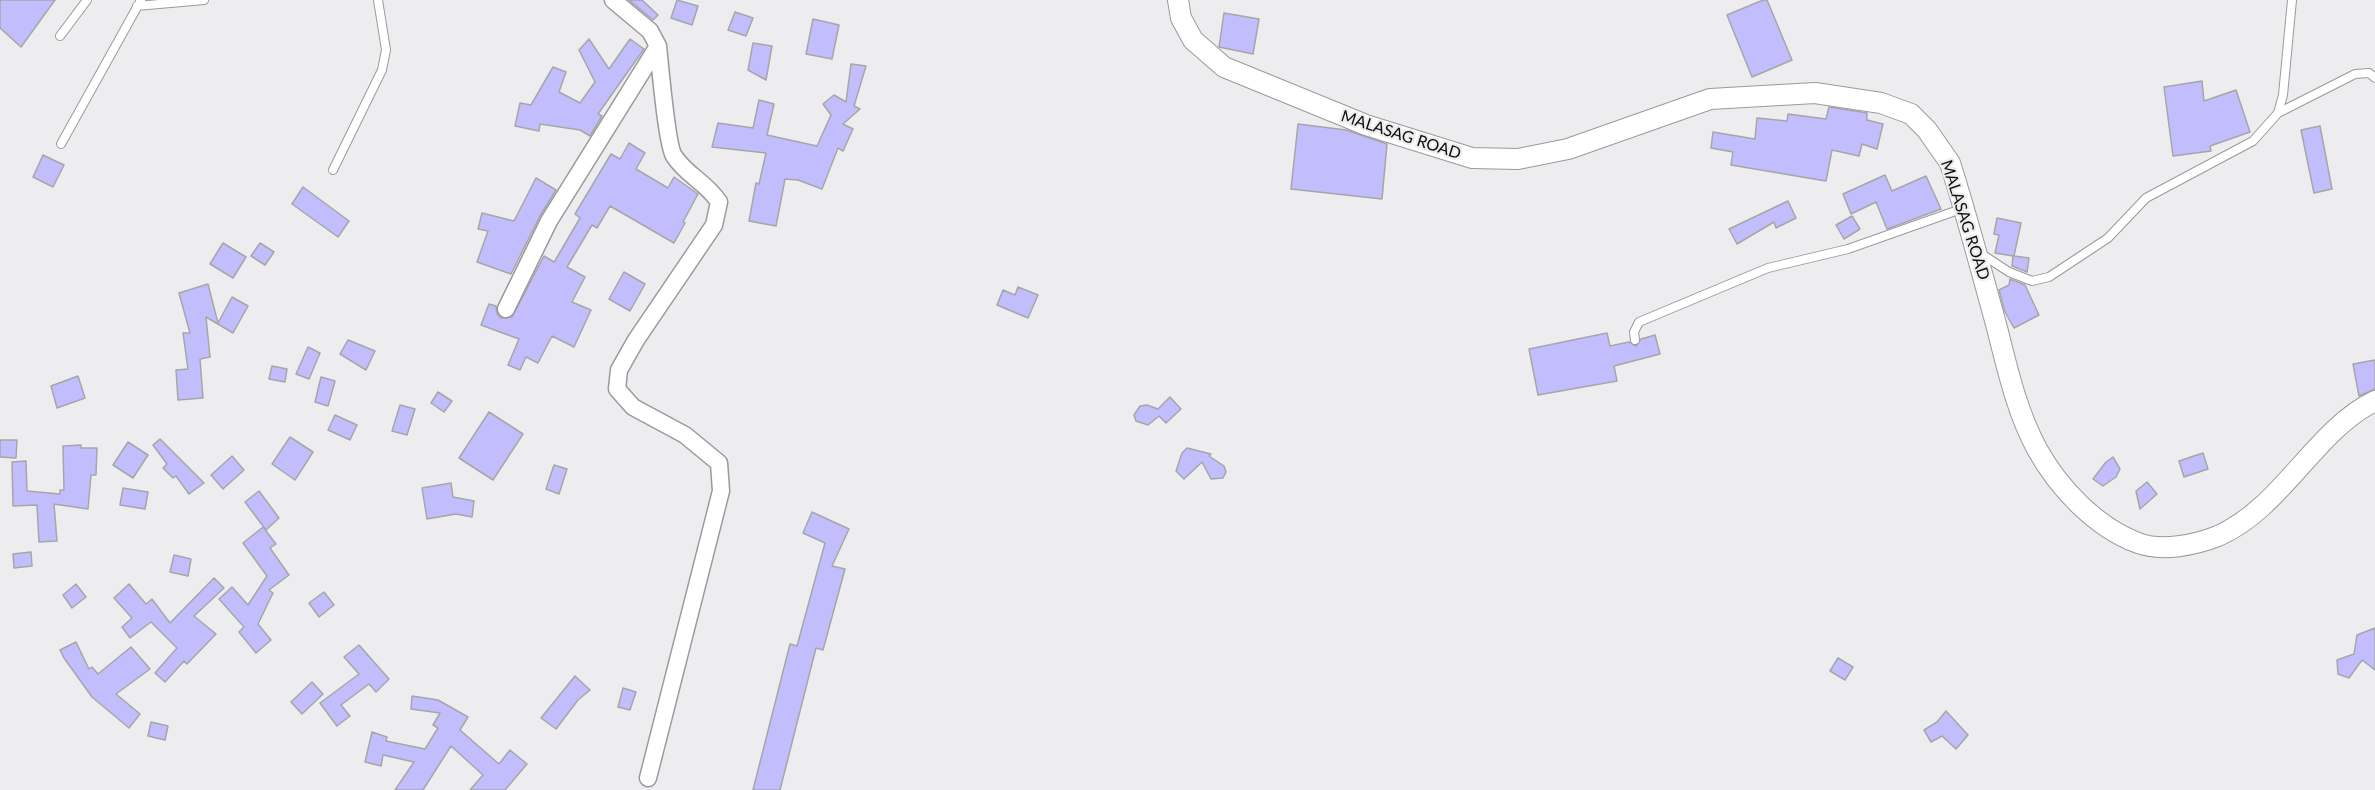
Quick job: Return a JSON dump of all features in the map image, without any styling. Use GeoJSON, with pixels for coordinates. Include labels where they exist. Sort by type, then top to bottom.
{"type":"FeatureCollection","features":[{"type":"Feature","properties":{"kind":"street"},"geometry":{"type":"LineString","coordinates":[[614,0],[650,31],[658,46],[672,154],[686,171],[708,186],[719,202],[714,225],[649,317],[619,370],[617,389],[633,407],[685,435],[719,463],[721,491],[648,778]]}},
{"type":"Feature","properties":{"kind":"street","name":"MALASAG ROAD"},"geometry":{"type":"LineString","coordinates":[[1178,0],[1180,18],[1193,40],[1224,67],[1366,125],[1472,158],[1518,159],[1568,149],[1710,99],[1815,93],[1881,103],[1911,114],[1927,130],[1950,163],[2018,406],[2038,450],[2068,495],[2119,534],[2139,544],[2167,547],[2192,544],[2218,535],[2249,516],[2288,481],[2342,424],[2357,411],[2375,401]]}},
{"type":"Feature","properties":{"kind":"street"},"geometry":{"type":"LineString","coordinates":[[506,309],[549,221],[658,46]]}},
{"type":"Feature","properties":{"kind":"lane"},"geometry":{"type":"LineString","coordinates":[[60,36],[87,0]]}},
{"type":"Feature","properties":{"kind":"lane"},"geometry":{"type":"LineString","coordinates":[[61,144],[140,3],[204,0]]}},
{"type":"Feature","properties":{"kind":"lane"},"geometry":{"type":"LineString","coordinates":[[333,170],[382,70],[386,50],[378,0]]}},
{"type":"Feature","properties":{"kind":"lane"},"geometry":{"type":"LineString","coordinates":[[2278,112],[2283,95],[2292,0]]}},
{"type":"Feature","properties":{"kind":"lane"},"geometry":{"type":"LineString","coordinates":[[1976,250],[2008,272],[2032,281],[2049,277],[2108,238],[2146,198],[2253,141],[2278,112],[2355,74],[2369,73],[2375,78]]}},
{"type":"Feature","properties":{"kind":"lane"},"geometry":{"type":"LineString","coordinates":[[1635,340],[1634,332],[1639,322],[1768,268],[1848,249],[1964,208]]}},
{"type":"Feature","properties":{"kind":"building"},"geometry":{"type":"Polygon","coordinates":[[[0,0],[55,0],[21,47],[0,28],[0,0]]]}},
{"type":"Feature","properties":{"kind":"building"},"geometry":{"type":"Polygon","coordinates":[[[629,0],[642,0],[658,15],[653,20],[629,0]]]}},
{"type":"Feature","properties":{"kind":"building"},"geometry":{"type":"Polygon","coordinates":[[[677,0],[698,6],[692,25],[671,18],[677,0]]]}},
{"type":"Feature","properties":{"kind":"building"},"geometry":{"type":"Polygon","coordinates":[[[1767,0],[1792,60],[1752,77],[1727,15],[1767,0]]]}},
{"type":"Feature","properties":{"kind":"building"},"geometry":{"type":"Polygon","coordinates":[[[735,12],[753,18],[746,36],[728,30],[735,12]]]}},
{"type":"Feature","properties":{"kind":"building"},"geometry":{"type":"Polygon","coordinates":[[[1224,13],[1259,19],[1253,54],[1219,47],[1224,13]]]}},
{"type":"Feature","properties":{"kind":"building"},"geometry":{"type":"Polygon","coordinates":[[[813,19],[839,25],[832,59],[806,54],[813,19]]]}},
{"type":"Feature","properties":{"kind":"building"},"geometry":{"type":"Polygon","coordinates":[[[589,39],[609,69],[630,39],[644,49],[598,114],[602,116],[590,136],[580,130],[540,124],[539,131],[515,126],[520,103],[531,105],[553,67],[566,72],[559,92],[580,103],[595,82],[579,50],[589,39]]]}},
{"type":"Feature","properties":{"kind":"building"},"geometry":{"type":"Polygon","coordinates":[[[753,43],[772,46],[766,80],[748,70],[753,43]]]}},
{"type":"Feature","properties":{"kind":"building"},"geometry":{"type":"Polygon","coordinates":[[[851,64],[866,66],[854,106],[860,109],[843,124],[853,129],[843,151],[838,148],[822,189],[798,180],[785,179],[776,226],[749,221],[756,183],[759,184],[766,153],[712,147],[718,123],[753,128],[759,100],[774,104],[767,135],[817,146],[831,115],[823,104],[834,95],[846,102],[851,64]]]}},
{"type":"Feature","properties":{"kind":"building"},"geometry":{"type":"Polygon","coordinates":[[[2202,81],[2204,101],[2236,90],[2250,132],[2210,146],[2211,151],[2173,156],[2164,87],[2202,81]]]}},
{"type":"Feature","properties":{"kind":"building"},"geometry":{"type":"Polygon","coordinates":[[[1829,107],[1867,113],[1867,120],[1883,124],[1877,149],[1862,144],[1859,156],[1832,150],[1826,181],[1731,165],[1733,152],[1711,148],[1713,132],[1755,139],[1757,118],[1787,121],[1788,114],[1826,119],[1829,107]]]}},
{"type":"Feature","properties":{"kind":"building"},"geometry":{"type":"Polygon","coordinates":[[[1298,124],[1346,130],[1387,144],[1382,199],[1291,189],[1298,124]]]}},
{"type":"Feature","properties":{"kind":"building"},"geometry":{"type":"Polygon","coordinates":[[[2320,126],[2332,189],[2314,193],[2301,130],[2320,126]]]}},
{"type":"Feature","properties":{"kind":"building"},"geometry":{"type":"Polygon","coordinates":[[[629,143],[645,153],[636,169],[668,188],[674,177],[698,194],[683,222],[685,223],[674,243],[610,206],[597,228],[592,225],[567,267],[585,277],[572,302],[591,310],[574,347],[552,336],[538,363],[526,357],[520,370],[508,365],[519,339],[481,325],[489,304],[496,306],[497,314],[501,318],[512,317],[544,256],[554,262],[556,259],[580,218],[575,214],[611,154],[620,159],[629,143]]]}},
{"type":"Feature","properties":{"kind":"building"},"geometry":{"type":"Polygon","coordinates":[[[43,155],[64,165],[53,187],[33,177],[43,155]]]}},
{"type":"Feature","properties":{"kind":"building"},"geometry":{"type":"Polygon","coordinates":[[[1885,175],[1892,191],[1926,176],[1941,209],[1887,229],[1876,202],[1851,214],[1843,194],[1885,175]]]}},
{"type":"Feature","properties":{"kind":"building"},"geometry":{"type":"Polygon","coordinates":[[[536,178],[556,190],[540,216],[511,274],[477,262],[488,231],[478,229],[482,213],[514,221],[536,178]]]}},
{"type":"Feature","properties":{"kind":"building"},"geometry":{"type":"Polygon","coordinates":[[[303,187],[349,221],[338,237],[292,204],[303,187]]]}},
{"type":"Feature","properties":{"kind":"building"},"geometry":{"type":"Polygon","coordinates":[[[1788,201],[1796,218],[1776,228],[1774,222],[1737,244],[1729,229],[1788,201]]]}},
{"type":"Feature","properties":{"kind":"building"},"geometry":{"type":"Polygon","coordinates":[[[1852,216],[1860,229],[1844,239],[1836,225],[1852,216]]]}},
{"type":"Feature","properties":{"kind":"building"},"geometry":{"type":"Polygon","coordinates":[[[1997,218],[2021,223],[2014,256],[2029,258],[2027,272],[2012,266],[2013,256],[1995,253],[1999,235],[1994,234],[1997,218]]]}},
{"type":"Feature","properties":{"kind":"building"},"geometry":{"type":"Polygon","coordinates":[[[223,243],[246,257],[233,278],[210,264],[223,243]]]}},
{"type":"Feature","properties":{"kind":"building"},"geometry":{"type":"Polygon","coordinates":[[[260,243],[274,252],[265,265],[251,256],[260,243]]]}},
{"type":"Feature","properties":{"kind":"building"},"geometry":{"type":"Polygon","coordinates":[[[624,272],[645,284],[630,311],[609,299],[624,272]]]}},
{"type":"Feature","properties":{"kind":"building"},"geometry":{"type":"Polygon","coordinates":[[[2010,279],[2025,285],[2039,315],[2014,328],[2005,312],[1999,290],[2009,285],[2010,279]]]}},
{"type":"Feature","properties":{"kind":"building"},"geometry":{"type":"Polygon","coordinates":[[[208,284],[218,323],[232,297],[248,306],[233,333],[206,317],[210,357],[200,359],[203,398],[178,400],[176,370],[188,369],[183,333],[190,333],[179,293],[208,284]]]}},
{"type":"Feature","properties":{"kind":"building"},"geometry":{"type":"Polygon","coordinates":[[[1018,287],[1038,295],[1028,318],[997,305],[1003,290],[1015,295],[1018,287]]]}},
{"type":"Feature","properties":{"kind":"building"},"geometry":{"type":"Polygon","coordinates":[[[1607,333],[1610,346],[1629,342],[1636,346],[1641,339],[1655,335],[1660,354],[1614,366],[1617,381],[1538,395],[1529,349],[1607,333]]]}},
{"type":"Feature","properties":{"kind":"building"},"geometry":{"type":"Polygon","coordinates":[[[348,340],[375,351],[366,370],[340,354],[348,340]]]}},
{"type":"Feature","properties":{"kind":"building"},"geometry":{"type":"Polygon","coordinates":[[[308,347],[320,353],[309,379],[296,374],[308,347]]]}},
{"type":"Feature","properties":{"kind":"building"},"geometry":{"type":"Polygon","coordinates":[[[2375,360],[2375,389],[2359,396],[2353,364],[2375,360]]]}},
{"type":"Feature","properties":{"kind":"building"},"geometry":{"type":"Polygon","coordinates":[[[272,366],[287,369],[285,382],[269,379],[272,366]]]}},
{"type":"Feature","properties":{"kind":"building"},"geometry":{"type":"Polygon","coordinates":[[[78,376],[85,398],[57,408],[51,386],[78,376]]]}},
{"type":"Feature","properties":{"kind":"building"},"geometry":{"type":"Polygon","coordinates":[[[321,377],[335,381],[328,406],[315,402],[321,377]]]}},
{"type":"Feature","properties":{"kind":"building"},"geometry":{"type":"Polygon","coordinates":[[[438,392],[452,401],[444,412],[431,403],[438,392]]]}},
{"type":"Feature","properties":{"kind":"building"},"geometry":{"type":"Polygon","coordinates":[[[1170,397],[1181,409],[1166,423],[1159,416],[1148,425],[1136,421],[1134,415],[1140,406],[1147,405],[1158,409],[1170,397]]]}},
{"type":"Feature","properties":{"kind":"building"},"geometry":{"type":"Polygon","coordinates":[[[400,405],[415,409],[407,435],[392,431],[400,405]]]}},
{"type":"Feature","properties":{"kind":"building"},"geometry":{"type":"Polygon","coordinates":[[[489,412],[523,434],[493,480],[459,458],[489,412]]]}},
{"type":"Feature","properties":{"kind":"building"},"geometry":{"type":"Polygon","coordinates":[[[335,415],[357,425],[350,440],[328,430],[335,415]]]}},
{"type":"Feature","properties":{"kind":"building"},"geometry":{"type":"Polygon","coordinates":[[[290,437],[313,452],[295,480],[272,464],[290,437]]]}},
{"type":"Feature","properties":{"kind":"building"},"geometry":{"type":"Polygon","coordinates":[[[160,439],[204,483],[189,494],[176,476],[173,478],[163,468],[167,464],[153,445],[160,439]]]}},
{"type":"Feature","properties":{"kind":"building"},"geometry":{"type":"Polygon","coordinates":[[[0,440],[17,440],[16,458],[0,457],[0,440]]]}},
{"type":"Feature","properties":{"kind":"building"},"geometry":{"type":"Polygon","coordinates":[[[128,442],[148,455],[133,478],[113,465],[128,442]]]}},
{"type":"Feature","properties":{"kind":"building"},"geometry":{"type":"Polygon","coordinates":[[[81,445],[81,448],[97,448],[96,475],[91,475],[88,509],[54,504],[57,541],[39,542],[37,505],[13,506],[12,462],[26,461],[27,491],[60,494],[60,490],[64,490],[63,446],[81,445]]]}},
{"type":"Feature","properties":{"kind":"building"},"geometry":{"type":"Polygon","coordinates":[[[1187,448],[1211,454],[1209,456],[1224,466],[1226,472],[1223,478],[1211,479],[1202,462],[1184,479],[1176,471],[1182,453],[1187,448]]]}},
{"type":"Feature","properties":{"kind":"building"},"geometry":{"type":"Polygon","coordinates":[[[2203,453],[2208,469],[2184,477],[2179,461],[2203,453]]]}},
{"type":"Feature","properties":{"kind":"building"},"geometry":{"type":"Polygon","coordinates":[[[232,456],[244,470],[223,489],[211,475],[232,456]]]}},
{"type":"Feature","properties":{"kind":"building"},"geometry":{"type":"Polygon","coordinates":[[[2113,457],[2120,469],[2116,477],[2103,486],[2093,479],[2106,462],[2113,457]]]}},
{"type":"Feature","properties":{"kind":"building"},"geometry":{"type":"Polygon","coordinates":[[[554,465],[567,469],[559,494],[546,489],[554,465]]]}},
{"type":"Feature","properties":{"kind":"building"},"geometry":{"type":"Polygon","coordinates":[[[2147,482],[2157,494],[2140,509],[2136,491],[2147,482]]]}},
{"type":"Feature","properties":{"kind":"building"},"geometry":{"type":"Polygon","coordinates":[[[451,483],[453,497],[474,501],[472,517],[456,514],[427,519],[422,488],[451,483]]]}},
{"type":"Feature","properties":{"kind":"building"},"geometry":{"type":"Polygon","coordinates":[[[123,488],[148,492],[145,509],[120,505],[123,488]]]}},
{"type":"Feature","properties":{"kind":"building"},"geometry":{"type":"Polygon","coordinates":[[[259,491],[279,518],[266,530],[245,502],[259,491]]]}},
{"type":"Feature","properties":{"kind":"building"},"geometry":{"type":"Polygon","coordinates":[[[812,512],[849,529],[832,566],[845,569],[823,650],[816,648],[780,790],[753,790],[790,644],[797,646],[825,543],[803,533],[812,512]]]}},
{"type":"Feature","properties":{"kind":"building"},"geometry":{"type":"Polygon","coordinates":[[[263,527],[276,544],[270,548],[289,575],[269,590],[273,593],[258,624],[271,640],[256,653],[239,632],[244,627],[219,599],[232,587],[248,605],[267,576],[243,543],[263,527]]]}},
{"type":"Feature","properties":{"kind":"building"},"geometry":{"type":"Polygon","coordinates":[[[31,552],[32,566],[14,568],[13,554],[31,552]]]}},
{"type":"Feature","properties":{"kind":"building"},"geometry":{"type":"Polygon","coordinates":[[[174,555],[191,559],[188,576],[170,572],[174,555]]]}},
{"type":"Feature","properties":{"kind":"building"},"geometry":{"type":"Polygon","coordinates":[[[214,578],[224,588],[194,616],[216,634],[187,664],[184,661],[165,682],[155,673],[177,648],[151,622],[130,638],[122,627],[132,618],[114,598],[129,584],[146,604],[152,599],[170,623],[214,578]]]}},
{"type":"Feature","properties":{"kind":"building"},"geometry":{"type":"Polygon","coordinates":[[[76,584],[86,597],[72,608],[63,595],[76,584]]]}},
{"type":"Feature","properties":{"kind":"building"},"geometry":{"type":"Polygon","coordinates":[[[324,592],[334,605],[319,617],[309,603],[324,592]]]}},
{"type":"Feature","properties":{"kind":"building"},"geometry":{"type":"Polygon","coordinates":[[[2375,628],[2375,670],[2362,660],[2349,678],[2338,674],[2337,660],[2354,654],[2357,635],[2375,628]]]}},
{"type":"Feature","properties":{"kind":"building"},"geometry":{"type":"Polygon","coordinates":[[[76,642],[89,669],[92,667],[98,674],[131,647],[150,669],[116,694],[140,714],[129,728],[92,697],[64,658],[60,650],[76,642]]]}},
{"type":"Feature","properties":{"kind":"building"},"geometry":{"type":"Polygon","coordinates":[[[359,645],[389,679],[376,692],[369,684],[341,705],[350,716],[337,726],[320,703],[359,674],[344,657],[359,645]]]}},
{"type":"Feature","properties":{"kind":"building"},"geometry":{"type":"Polygon","coordinates":[[[1838,658],[1853,667],[1845,680],[1830,671],[1838,658]]]}},
{"type":"Feature","properties":{"kind":"building"},"geometry":{"type":"Polygon","coordinates":[[[575,676],[590,690],[578,700],[556,729],[541,718],[575,676]]]}},
{"type":"Feature","properties":{"kind":"building"},"geometry":{"type":"Polygon","coordinates":[[[312,682],[323,694],[302,714],[291,702],[312,682]]]}},
{"type":"Feature","properties":{"kind":"building"},"geometry":{"type":"Polygon","coordinates":[[[623,688],[636,692],[630,710],[618,707],[623,688]]]}},
{"type":"Feature","properties":{"kind":"building"},"geometry":{"type":"Polygon","coordinates":[[[412,696],[438,700],[468,717],[460,730],[499,764],[510,750],[527,764],[505,790],[470,790],[483,775],[451,746],[423,790],[395,790],[414,762],[383,755],[381,766],[365,762],[372,732],[387,737],[386,741],[425,749],[438,728],[433,725],[440,713],[411,709],[412,696]]]}},
{"type":"Feature","properties":{"kind":"building"},"geometry":{"type":"Polygon","coordinates":[[[1946,711],[1968,735],[1956,749],[1942,736],[1931,742],[1924,730],[1937,722],[1946,711]]]}},
{"type":"Feature","properties":{"kind":"building"},"geometry":{"type":"Polygon","coordinates":[[[151,722],[168,726],[165,740],[148,736],[151,722]]]}}]}
